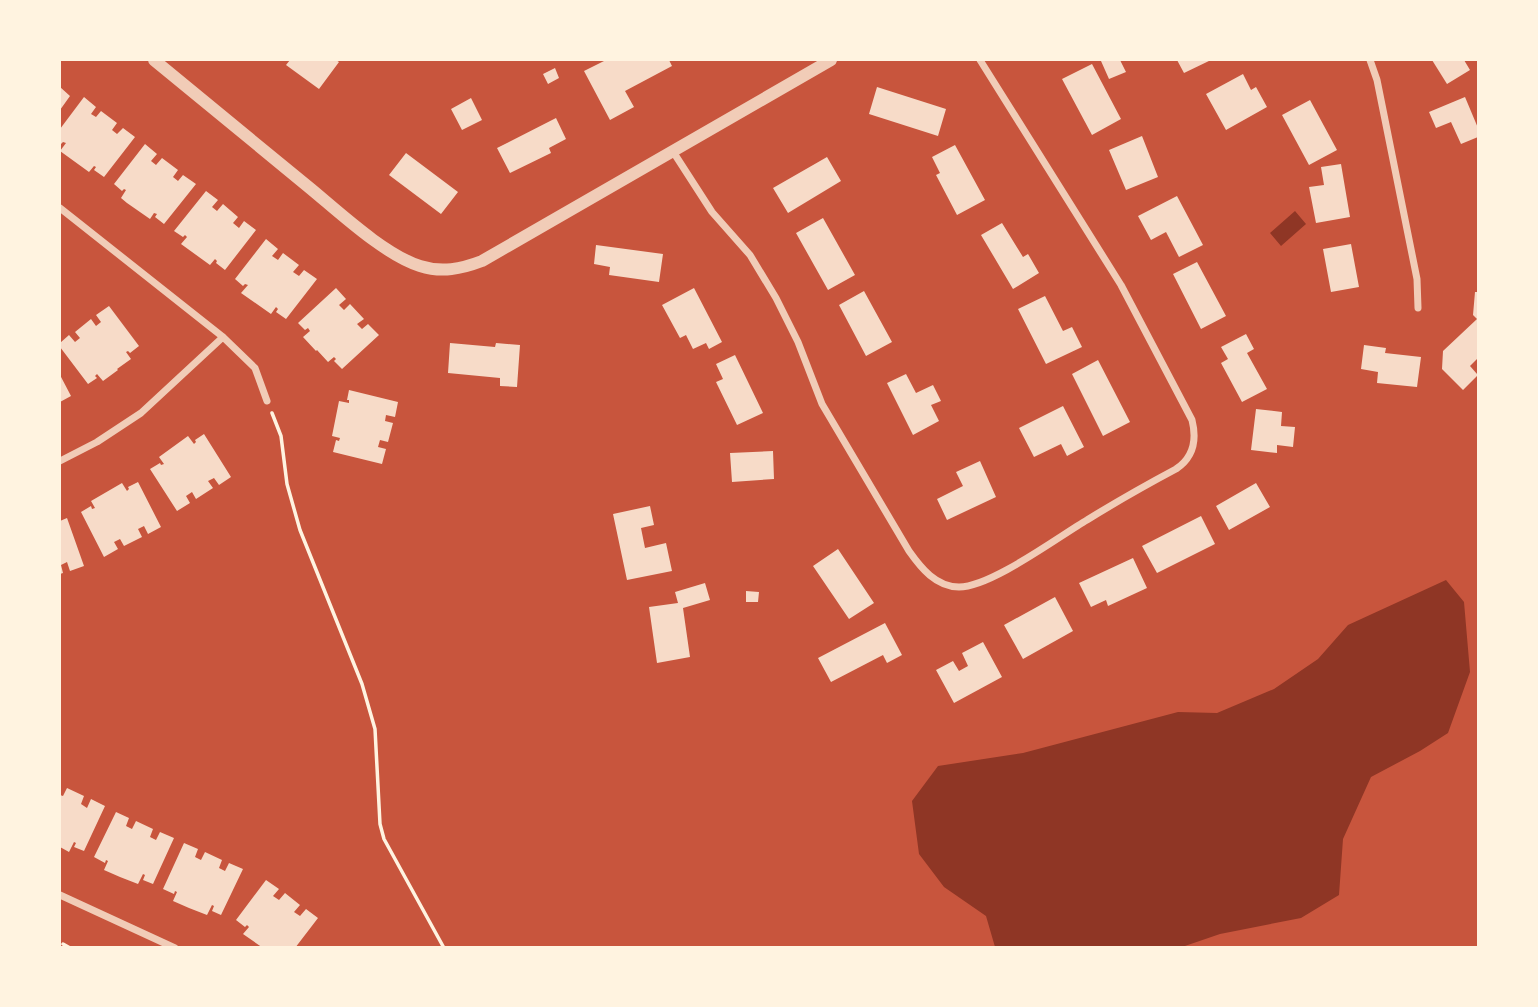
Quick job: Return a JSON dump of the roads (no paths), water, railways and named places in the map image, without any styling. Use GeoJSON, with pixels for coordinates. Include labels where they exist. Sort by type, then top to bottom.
{"type":"FeatureCollection","features":[{"type":"Feature","properties":{"kind":"street"},"geometry":{"type":"LineString","coordinates":[[154,60],[378,242],[405,260],[434,269],[464,268],[482,261],[831,60]]}},
{"type":"Feature","properties":{"kind":"street"},"geometry":{"type":"LineString","coordinates":[[672,150],[712,212],[750,255],[776,298],[822,404],[909,551],[926,573],[936,580],[952,586],[969,586],[1055,541],[1086,520],[1185,464],[1193,448],[1195,430],[1121,285],[980,60]]}},
{"type":"Feature","properties":{"kind":"street"},"geometry":{"type":"LineString","coordinates":[[1370,60],[1377,80],[1407,223],[1417,279],[1418,308]]}},
{"type":"Feature","properties":{"kind":"street"},"geometry":{"type":"LineString","coordinates":[[60,208],[223,337],[255,368],[267,401]]}},
{"type":"Feature","properties":{"kind":"street"},"geometry":{"type":"LineString","coordinates":[[60,461],[97,442],[141,413],[223,337]]}},
{"type":"Feature","properties":{"kind":"street"},"geometry":{"type":"LineString","coordinates":[[60,895],[175,947]]}}]}
